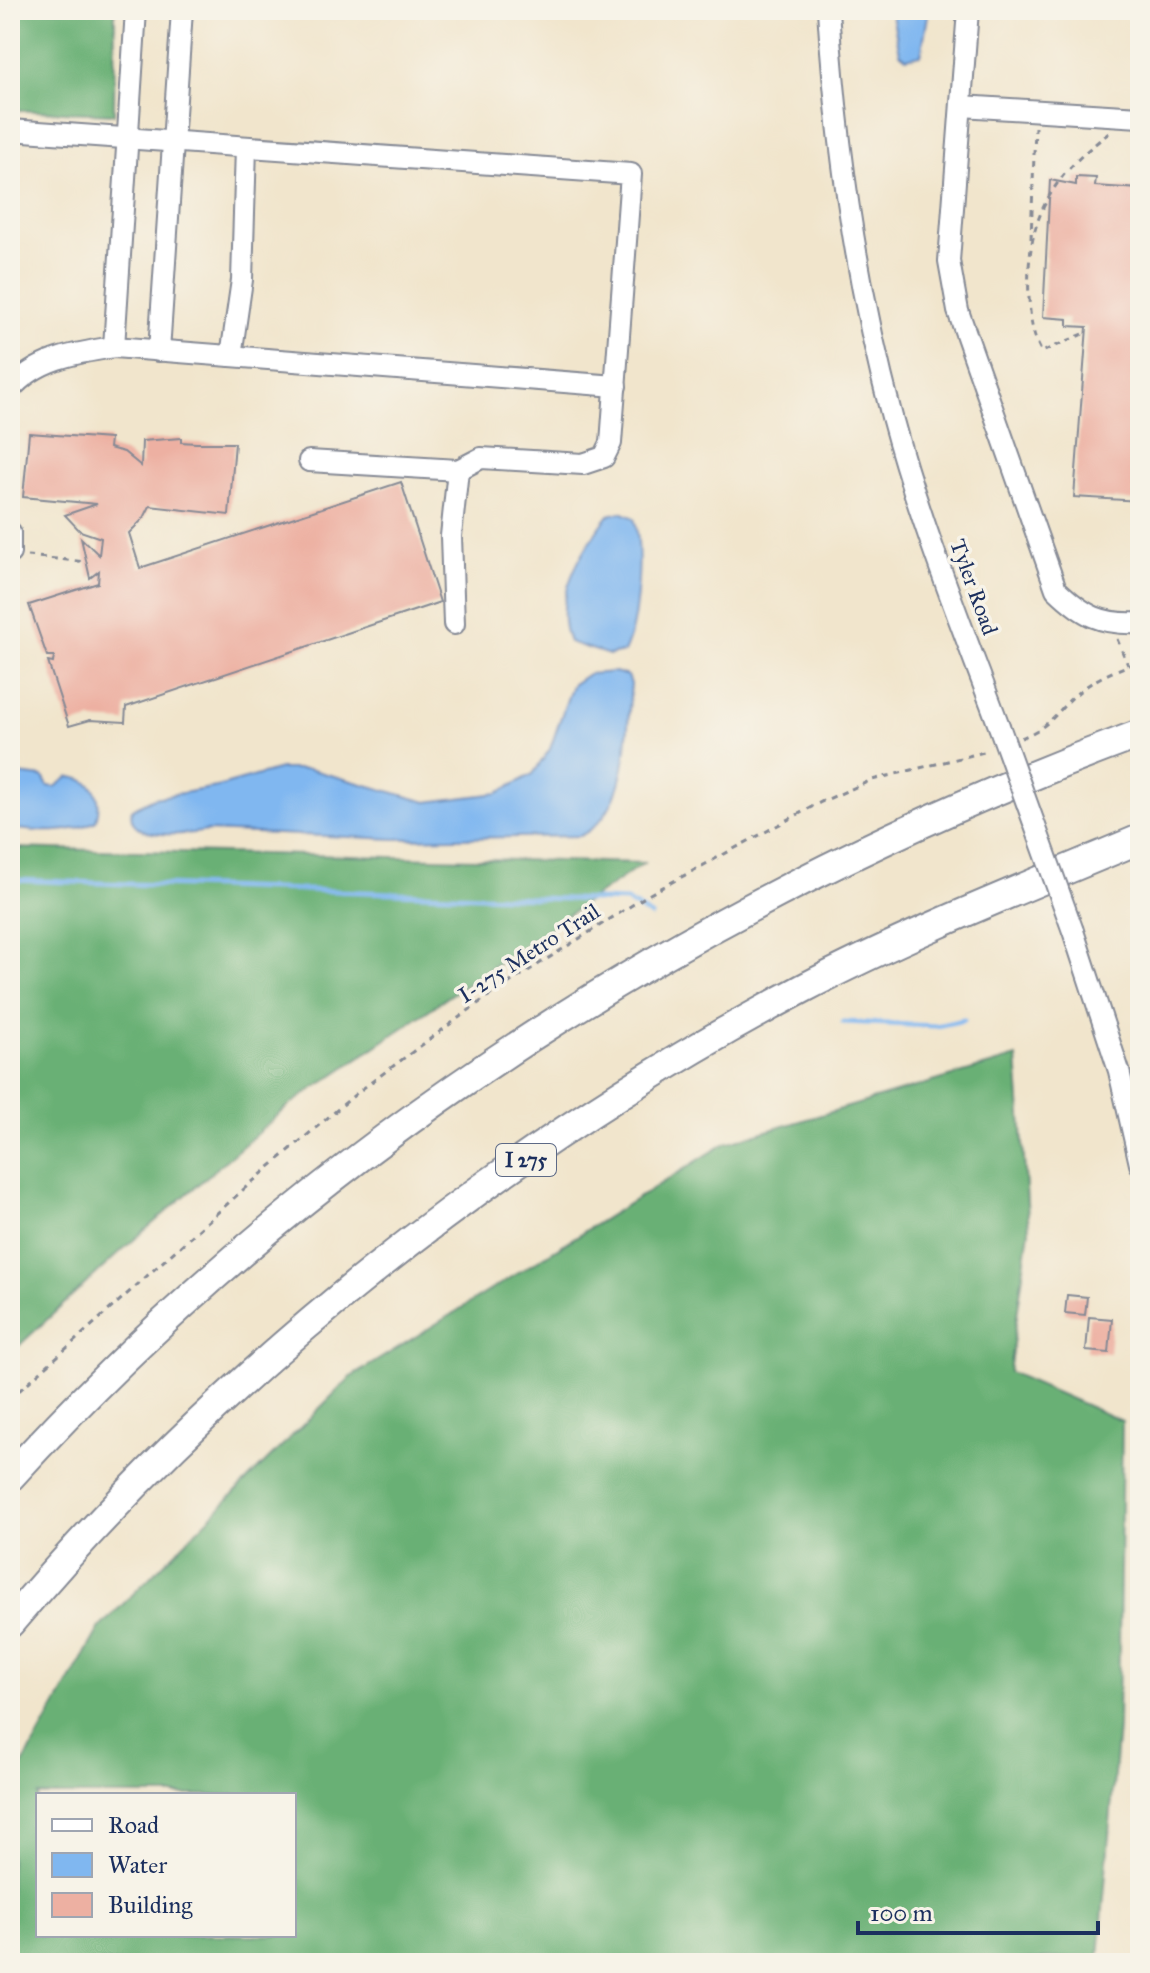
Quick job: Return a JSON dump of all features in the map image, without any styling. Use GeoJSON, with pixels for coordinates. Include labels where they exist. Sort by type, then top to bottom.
{"type":"FeatureCollection","features":[{"type":"Feature","properties":{"kind":"highway"},"geometry":{"type":"LineString","coordinates":[[10,1477],[97,1388],[218,1274],[358,1160],[486,1068],[692,939],[850,855],[927,819],[1140,734]]}},
{"type":"Feature","properties":{"kind":"highway","name":"I 275"},"geometry":{"type":"LineString","coordinates":[[10,1623],[144,1478],[265,1364],[426,1232],[520,1163],[665,1067],[802,989],[929,927],[1140,839]]}},
{"type":"Feature","properties":{"kind":"street"},"geometry":{"type":"LineString","coordinates":[[114,347],[136,10]]}},
{"type":"Feature","properties":{"kind":"street"},"geometry":{"type":"LineString","coordinates":[[159,351],[182,10]]}},
{"type":"Feature","properties":{"kind":"street","name":"Tyler Road"},"geometry":{"type":"LineString","coordinates":[[828,10],[847,199],[875,351],[912,485],[1004,734],[1119,1071],[1140,1164]]}},
{"type":"Feature","properties":{"kind":"street"},"geometry":{"type":"LineString","coordinates":[[968,10],[949,261],[958,311],[1056,589],[1078,610],[1111,625],[1140,623]]}},
{"type":"Feature","properties":{"kind":"street"},"geometry":{"type":"LineString","coordinates":[[961,106],[1133,117]]}},
{"type":"Feature","properties":{"kind":"street"},"geometry":{"type":"LineString","coordinates":[[10,130],[631,174],[611,443],[598,461],[583,464],[481,458],[458,470],[309,461]]}},
{"type":"Feature","properties":{"kind":"street"},"geometry":{"type":"LineString","coordinates":[[231,356],[242,280],[246,147]]}},
{"type":"Feature","properties":{"kind":"street"},"geometry":{"type":"LineString","coordinates":[[10,390],[24,374],[68,354],[114,347],[616,386]]}},
{"type":"Feature","properties":{"kind":"street"},"geometry":{"type":"LineString","coordinates":[[454,624],[451,536],[458,470]]}},
{"type":"Feature","properties":{"kind":"street"},"geometry":{"type":"LineString","coordinates":[[10,532],[17,554]]}},
{"type":"Feature","properties":{"kind":"path"},"geometry":{"type":"LineString","coordinates":[[1031,242],[1046,202],[1067,168],[1133,117]]}},
{"type":"Feature","properties":{"kind":"path"},"geometry":{"type":"LineString","coordinates":[[1035,127],[1028,268],[1030,315],[1042,352],[1083,334]]}},
{"type":"Feature","properties":{"kind":"path"},"geometry":{"type":"LineString","coordinates":[[17,554],[87,562]]}},
{"type":"Feature","properties":{"kind":"path"},"geometry":{"type":"LineString","coordinates":[[1111,625],[1128,666]]}},
{"type":"Feature","properties":{"kind":"path"},"geometry":{"type":"LineString","coordinates":[[1004,734],[1046,727],[1081,690],[1109,672],[1140,661]]}},
{"type":"Feature","properties":{"kind":"path","name":"I-275 Metro Trail"},"geometry":{"type":"LineString","coordinates":[[10,1399],[245,1188],[358,1092],[487,997],[648,895],[821,802],[872,780],[997,748]]}},
{"type":"Feature","properties":{"kind":"green space"},"geometry":{"type":"Polygon","coordinates":[[[10,10],[115,10],[114,114],[10,110],[10,10]]]}},
{"type":"Feature","properties":{"kind":"green space"},"geometry":{"type":"Polygon","coordinates":[[[10,848],[644,863],[291,1104],[121,1251],[10,1354],[10,848]]]}},
{"type":"Feature","properties":{"kind":"green space"},"geometry":{"type":"Polygon","coordinates":[[[1017,1057],[1029,1231],[1009,1372],[1122,1421],[1118,1727],[1099,1957],[933,1963],[10,1963],[10,1787],[100,1627],[351,1377],[726,1143],[1017,1057]]]}},
{"type":"Feature","properties":{"kind":"water"},"geometry":{"type":"Polygon","coordinates":[[[891,10],[929,10],[921,55],[906,58],[900,53],[891,10]]]}},
{"type":"Feature","properties":{"kind":"water"},"geometry":{"type":"Polygon","coordinates":[[[621,512],[634,518],[637,531],[638,586],[633,623],[624,652],[609,655],[569,642],[564,626],[564,609],[572,575],[580,558],[609,515],[621,512]]]}},
{"type":"Feature","properties":{"kind":"water"},"geometry":{"type":"Polygon","coordinates":[[[615,672],[628,676],[631,684],[623,769],[609,809],[597,824],[580,836],[395,839],[207,831],[160,834],[147,832],[132,820],[132,809],[154,798],[217,787],[280,769],[309,769],[427,802],[498,793],[533,774],[550,749],[572,685],[588,674],[615,672]]]}},
{"type":"Feature","properties":{"kind":"water"},"geometry":{"type":"Polygon","coordinates":[[[18,774],[43,777],[48,786],[55,787],[69,777],[86,781],[98,797],[96,821],[65,830],[10,828],[10,777],[18,774]]]}},
{"type":"Feature","properties":{"kind":"building"},"geometry":{"type":"Polygon","coordinates":[[[1076,177],[1096,178],[1095,186],[1140,189],[1131,312],[1140,312],[1140,501],[1074,497],[1087,327],[1068,326],[1068,319],[1043,317],[1050,180],[1076,185],[1076,177]]]}},
{"type":"Feature","properties":{"kind":"building"},"geometry":{"type":"Polygon","coordinates":[[[29,433],[110,439],[109,448],[124,452],[141,466],[142,441],[181,438],[181,442],[235,443],[229,515],[150,506],[144,518],[129,533],[140,568],[401,482],[440,602],[126,707],[125,722],[90,720],[69,726],[48,662],[53,663],[54,656],[47,656],[29,605],[98,583],[99,571],[90,578],[81,538],[99,555],[101,538],[80,531],[65,515],[97,504],[23,497],[29,433]]]}},
{"type":"Feature","properties":{"kind":"building"},"geometry":{"type":"Polygon","coordinates":[[[1067,1295],[1087,1297],[1085,1315],[1065,1313],[1067,1295]]]}},
{"type":"Feature","properties":{"kind":"building"},"geometry":{"type":"Polygon","coordinates":[[[1089,1317],[1112,1319],[1109,1353],[1086,1351],[1089,1317]]]}},
{"type":"Feature","properties":{"kind":"waterway"},"geometry":{"type":"LineString","coordinates":[[10,880],[627,901],[651,916]]}},
{"type":"Feature","properties":{"kind":"waterway"},"geometry":{"type":"LineString","coordinates":[[843,1022],[936,1026],[964,1020]]}},
{"type":"Feature","properties":{"kind":"waterway"},"geometry":{"type":"LineString","coordinates":[[10,1954],[31,1963]]}}]}
